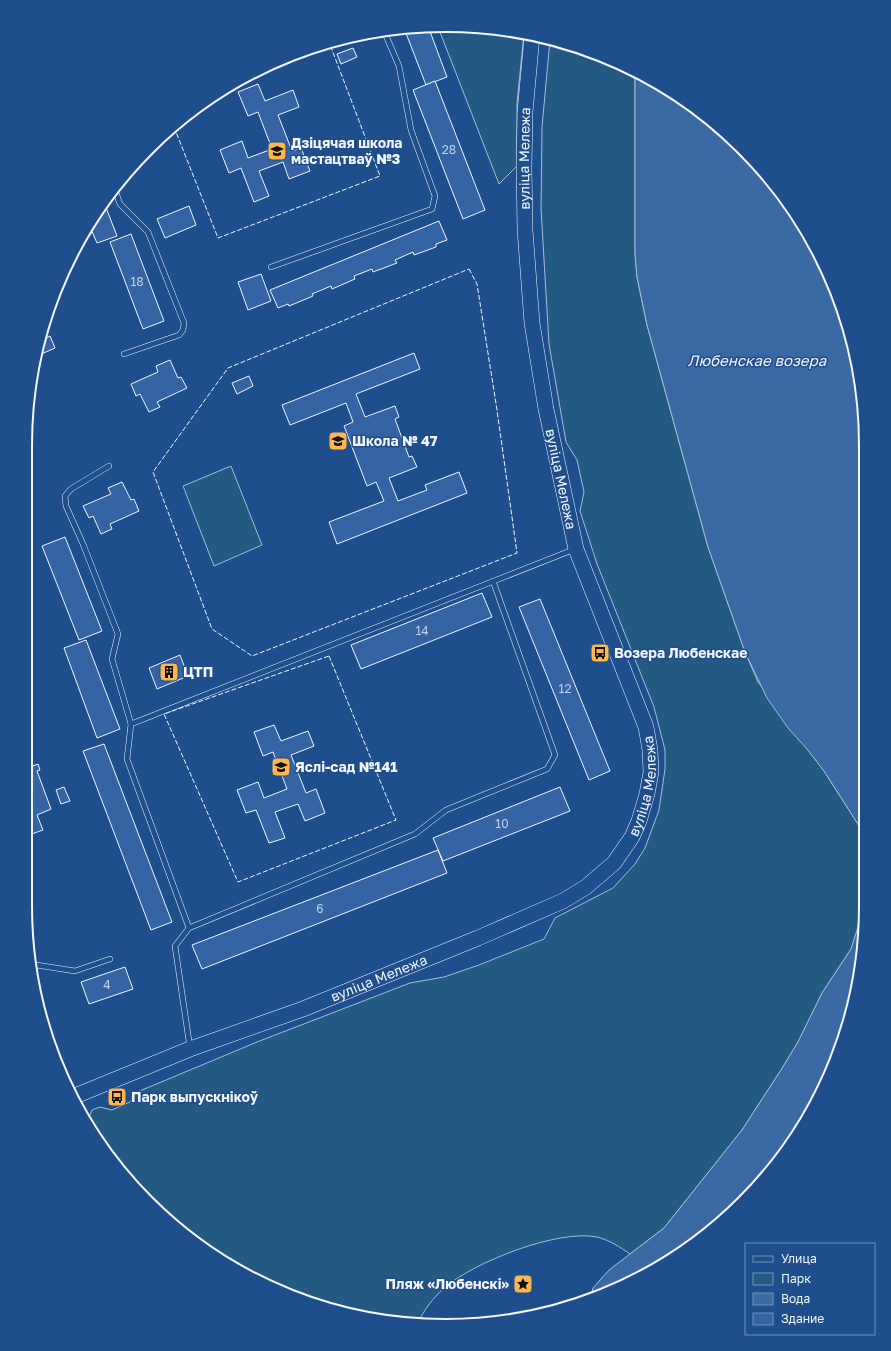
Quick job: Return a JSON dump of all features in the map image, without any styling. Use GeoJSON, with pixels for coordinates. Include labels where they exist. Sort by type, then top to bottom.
{"type":"FeatureCollection","features":[{"type":"Feature","properties":{"kind":"main road","name":"вуліца Мележа"},"geometry":{"type":"LineString","coordinates":[[78,1095],[190,1049],[303,1008],[521,920],[563,901],[586,887],[604,873],[623,851],[632,837],[647,794],[651,772],[650,750],[646,727],[576,549],[546,409],[532,323],[525,230],[524,166],[525,112],[532,41]]}},
{"type":"Feature","properties":{"kind":"lane"},"geometry":{"type":"LineString","coordinates":[[271,267],[432,209],[434,196],[411,130],[399,66],[386,37]]}},
{"type":"Feature","properties":{"kind":"lane"},"geometry":{"type":"LineString","coordinates":[[117,195],[120,204],[148,232],[184,323],[183,330],[179,335],[124,354]]}},
{"type":"Feature","properties":{"kind":"lane"},"geometry":{"type":"LineString","coordinates":[[109,466],[72,489],[65,496],[66,506],[83,544],[118,634],[112,659],[131,724],[127,759],[189,928]]}},
{"type":"Feature","properties":{"kind":"lane"},"geometry":{"type":"LineString","coordinates":[[131,724],[493,580],[576,549]]}},
{"type":"Feature","properties":{"kind":"lane"},"geometry":{"type":"LineString","coordinates":[[190,1049],[175,946],[189,928],[415,834],[446,810],[547,768],[556,755],[493,580]]}},
{"type":"Feature","properties":{"kind":"lane"},"geometry":{"type":"LineString","coordinates":[[37,965],[75,971],[110,959]]}},
{"type":"Feature","properties":{"kind":"green space"},"geometry":{"type":"Polygon","coordinates":[[[440,32],[473,33],[523,40],[517,103],[517,166],[499,184],[440,32]]]}},
{"type":"Feature","properties":{"kind":"green space"},"geometry":{"type":"Polygon","coordinates":[[[550,45],[604,63],[635,78],[635,254],[637,277],[647,325],[708,547],[745,652],[758,682],[824,771],[859,826],[858,927],[851,949],[822,993],[798,1042],[781,1070],[742,1130],[664,1228],[630,1254],[601,1238],[580,1236],[561,1238],[539,1243],[495,1258],[458,1278],[444,1288],[436,1296],[420,1318],[418,1318],[365,1311],[338,1305],[287,1288],[239,1264],[194,1234],[153,1198],[117,1157],[90,1116],[92,1110],[100,1107],[112,1110],[130,1102],[135,1093],[257,1042],[410,983],[444,977],[479,965],[544,939],[555,918],[613,888],[635,864],[645,848],[659,810],[665,769],[665,750],[654,707],[597,564],[580,511],[584,492],[577,460],[566,442],[549,344],[541,209],[542,127],[550,45]]]}},
{"type":"Feature","properties":{"kind":"green space"},"geometry":{"type":"Polygon","coordinates":[[[231,466],[262,545],[214,566],[183,486],[231,466]]]}},
{"type":"Feature","properties":{"kind":"water","name":"Любенскае возера"},"geometry":{"type":"Polygon","coordinates":[[[635,78],[652,87],[697,117],[738,153],[774,194],[804,239],[828,287],[845,338],[855,392],[859,446],[859,826],[824,771],[788,728],[767,698],[745,652],[708,547],[647,325],[637,277],[635,254],[635,78]]]}},
{"type":"Feature","properties":{"kind":"water"},"geometry":{"type":"Polygon","coordinates":[[[858,927],[851,986],[845,1013],[828,1064],[804,1112],[774,1157],[738,1198],[697,1234],[652,1264],[604,1288],[592,1292],[593,1288],[609,1270],[664,1228],[742,1130],[798,1042],[822,993],[851,949],[858,927]]]}},
{"type":"Feature","properties":{"kind":"building"},"geometry":{"type":"Polygon","coordinates":[[[430,33],[447,77],[426,85],[406,34],[430,33]]]}},
{"type":"Feature","properties":{"kind":"building"},"geometry":{"type":"Polygon","coordinates":[[[353,48],[357,57],[341,64],[337,54],[353,48]]]}},
{"type":"Feature","properties":{"kind":"building"},"geometry":{"type":"Polygon","coordinates":[[[435,81],[485,210],[463,219],[413,90],[435,81]]]}},
{"type":"Feature","properties":{"kind":"building"},"geometry":{"type":"Polygon","coordinates":[[[258,84],[265,101],[293,90],[299,107],[278,115],[292,151],[301,148],[310,171],[289,179],[283,162],[259,171],[269,196],[254,202],[241,168],[229,173],[220,150],[242,141],[248,158],[272,149],[258,112],[248,116],[238,92],[258,84]]]}},
{"type":"Feature","properties":{"kind":"building"},"geometry":{"type":"Polygon","coordinates":[[[189,206],[196,225],[165,238],[157,219],[189,206]]]}},
{"type":"Feature","properties":{"kind":"building"},"geometry":{"type":"Polygon","coordinates":[[[107,209],[117,236],[97,243],[92,231],[107,209]]]}},
{"type":"Feature","properties":{"kind":"building"},"geometry":{"type":"Polygon","coordinates":[[[439,221],[447,240],[436,244],[436,247],[414,255],[413,252],[395,260],[397,263],[373,272],[372,269],[354,276],[355,279],[332,289],[331,286],[312,294],[313,296],[289,306],[288,304],[278,308],[270,290],[439,221]]]}},
{"type":"Feature","properties":{"kind":"building"},"geometry":{"type":"Polygon","coordinates":[[[131,234],[164,321],[143,329],[110,242],[131,234]]]}},
{"type":"Feature","properties":{"kind":"building"},"geometry":{"type":"Polygon","coordinates":[[[261,274],[271,301],[248,310],[238,282],[261,274]]]}},
{"type":"Feature","properties":{"kind":"building"},"geometry":{"type":"Polygon","coordinates":[[[50,336],[55,348],[43,354],[46,338],[50,336]]]}},
{"type":"Feature","properties":{"kind":"building"},"geometry":{"type":"Polygon","coordinates":[[[414,353],[420,369],[356,394],[365,417],[395,406],[399,417],[395,419],[409,457],[412,456],[417,467],[389,478],[398,501],[427,490],[425,485],[459,472],[467,493],[337,544],[329,522],[384,501],[376,482],[367,486],[344,426],[353,422],[346,403],[290,425],[282,405],[414,353]]]}},
{"type":"Feature","properties":{"kind":"building"},"geometry":{"type":"Polygon","coordinates":[[[170,360],[178,378],[181,377],[187,388],[157,402],[160,407],[149,412],[140,394],[136,396],[131,384],[158,372],[156,366],[170,360]]]}},
{"type":"Feature","properties":{"kind":"building"},"geometry":{"type":"Polygon","coordinates":[[[249,376],[253,386],[237,394],[232,383],[249,376]]]}},
{"type":"Feature","properties":{"kind":"building"},"geometry":{"type":"Polygon","coordinates":[[[122,482],[131,500],[134,499],[139,511],[110,524],[112,529],[101,534],[93,516],[89,518],[83,506],[111,494],[108,488],[122,482]]]}},
{"type":"Feature","properties":{"kind":"building"},"geometry":{"type":"Polygon","coordinates":[[[65,537],[102,631],[79,640],[42,546],[65,537]]]}},
{"type":"Feature","properties":{"kind":"building"},"geometry":{"type":"Polygon","coordinates":[[[482,593],[492,617],[361,669],[351,645],[482,593]]]}},
{"type":"Feature","properties":{"kind":"building"},"geometry":{"type":"Polygon","coordinates":[[[540,599],[610,771],[589,780],[519,607],[540,599]]]}},
{"type":"Feature","properties":{"kind":"building"},"geometry":{"type":"Polygon","coordinates":[[[86,640],[120,729],[97,738],[64,648],[86,640]]]}},
{"type":"Feature","properties":{"kind":"building","name":"ЦТП"},"geometry":{"type":"Polygon","coordinates":[[[180,655],[188,676],[157,689],[149,668],[180,655]]]}},
{"type":"Feature","properties":{"kind":"building"},"geometry":{"type":"Polygon","coordinates":[[[274,725],[281,741],[308,731],[314,746],[291,755],[306,793],[316,789],[325,813],[305,821],[298,804],[275,812],[285,838],[269,843],[256,810],[246,813],[237,790],[258,782],[264,798],[287,789],[273,752],[263,756],[254,732],[274,725]]]}},
{"type":"Feature","properties":{"kind":"building"},"geometry":{"type":"Polygon","coordinates":[[[104,744],[172,922],[151,930],[83,751],[104,744]]]}},
{"type":"Feature","properties":{"kind":"building"},"geometry":{"type":"Polygon","coordinates":[[[38,764],[40,770],[37,771],[51,809],[37,815],[43,830],[32,834],[32,766],[38,764]]]}},
{"type":"Feature","properties":{"kind":"building"},"geometry":{"type":"Polygon","coordinates":[[[64,787],[70,801],[61,804],[56,790],[64,787]]]}},
{"type":"Feature","properties":{"kind":"building"},"geometry":{"type":"Polygon","coordinates":[[[560,787],[570,811],[443,861],[433,838],[560,787]]]}},
{"type":"Feature","properties":{"kind":"building"},"geometry":{"type":"Polygon","coordinates":[[[438,850],[447,873],[202,969],[192,945],[438,850]]]}},
{"type":"Feature","properties":{"kind":"building"},"geometry":{"type":"Polygon","coordinates":[[[125,967],[133,989],[89,1004],[81,982],[125,967]]]}},
{"type":"Feature","properties":{"kind":"fence"},"geometry":{"type":"LineString","coordinates":[[176,132],[218,238],[380,176],[331,48]]}},
{"type":"Feature","properties":{"kind":"fence"},"geometry":{"type":"LineString","coordinates":[[469,269],[477,284],[497,410],[517,553],[252,656],[212,629],[153,472],[228,368],[469,269]]}},
{"type":"Feature","properties":{"kind":"fence"},"geometry":{"type":"LineString","coordinates":[[329,656],[396,820],[238,882],[164,714],[329,656]]}},
{"type":"Feature","properties":{"kind":"place","name":"Дзіцячая школа мастацтваў №3"},"geometry":{"type":"Point","coordinates":[277,151]}},
{"type":"Feature","properties":{"kind":"place","name":"Школа № 47"},"geometry":{"type":"Point","coordinates":[338,441]}},
{"type":"Feature","properties":{"kind":"place","name":"Возера Любенскае"},"geometry":{"type":"Point","coordinates":[600,653]}},
{"type":"Feature","properties":{"kind":"place","name":"ЦТП"},"geometry":{"type":"Point","coordinates":[169,672]}},
{"type":"Feature","properties":{"kind":"place","name":"Яслі-сад №141"},"geometry":{"type":"Point","coordinates":[281,767]}},
{"type":"Feature","properties":{"kind":"place","name":"Парк выпускнікоў"},"geometry":{"type":"Point","coordinates":[117,1097]}},
{"type":"Feature","properties":{"kind":"place","name":"Пляж «Любенскі»"},"geometry":{"type":"Point","coordinates":[523,1284]}}]}
